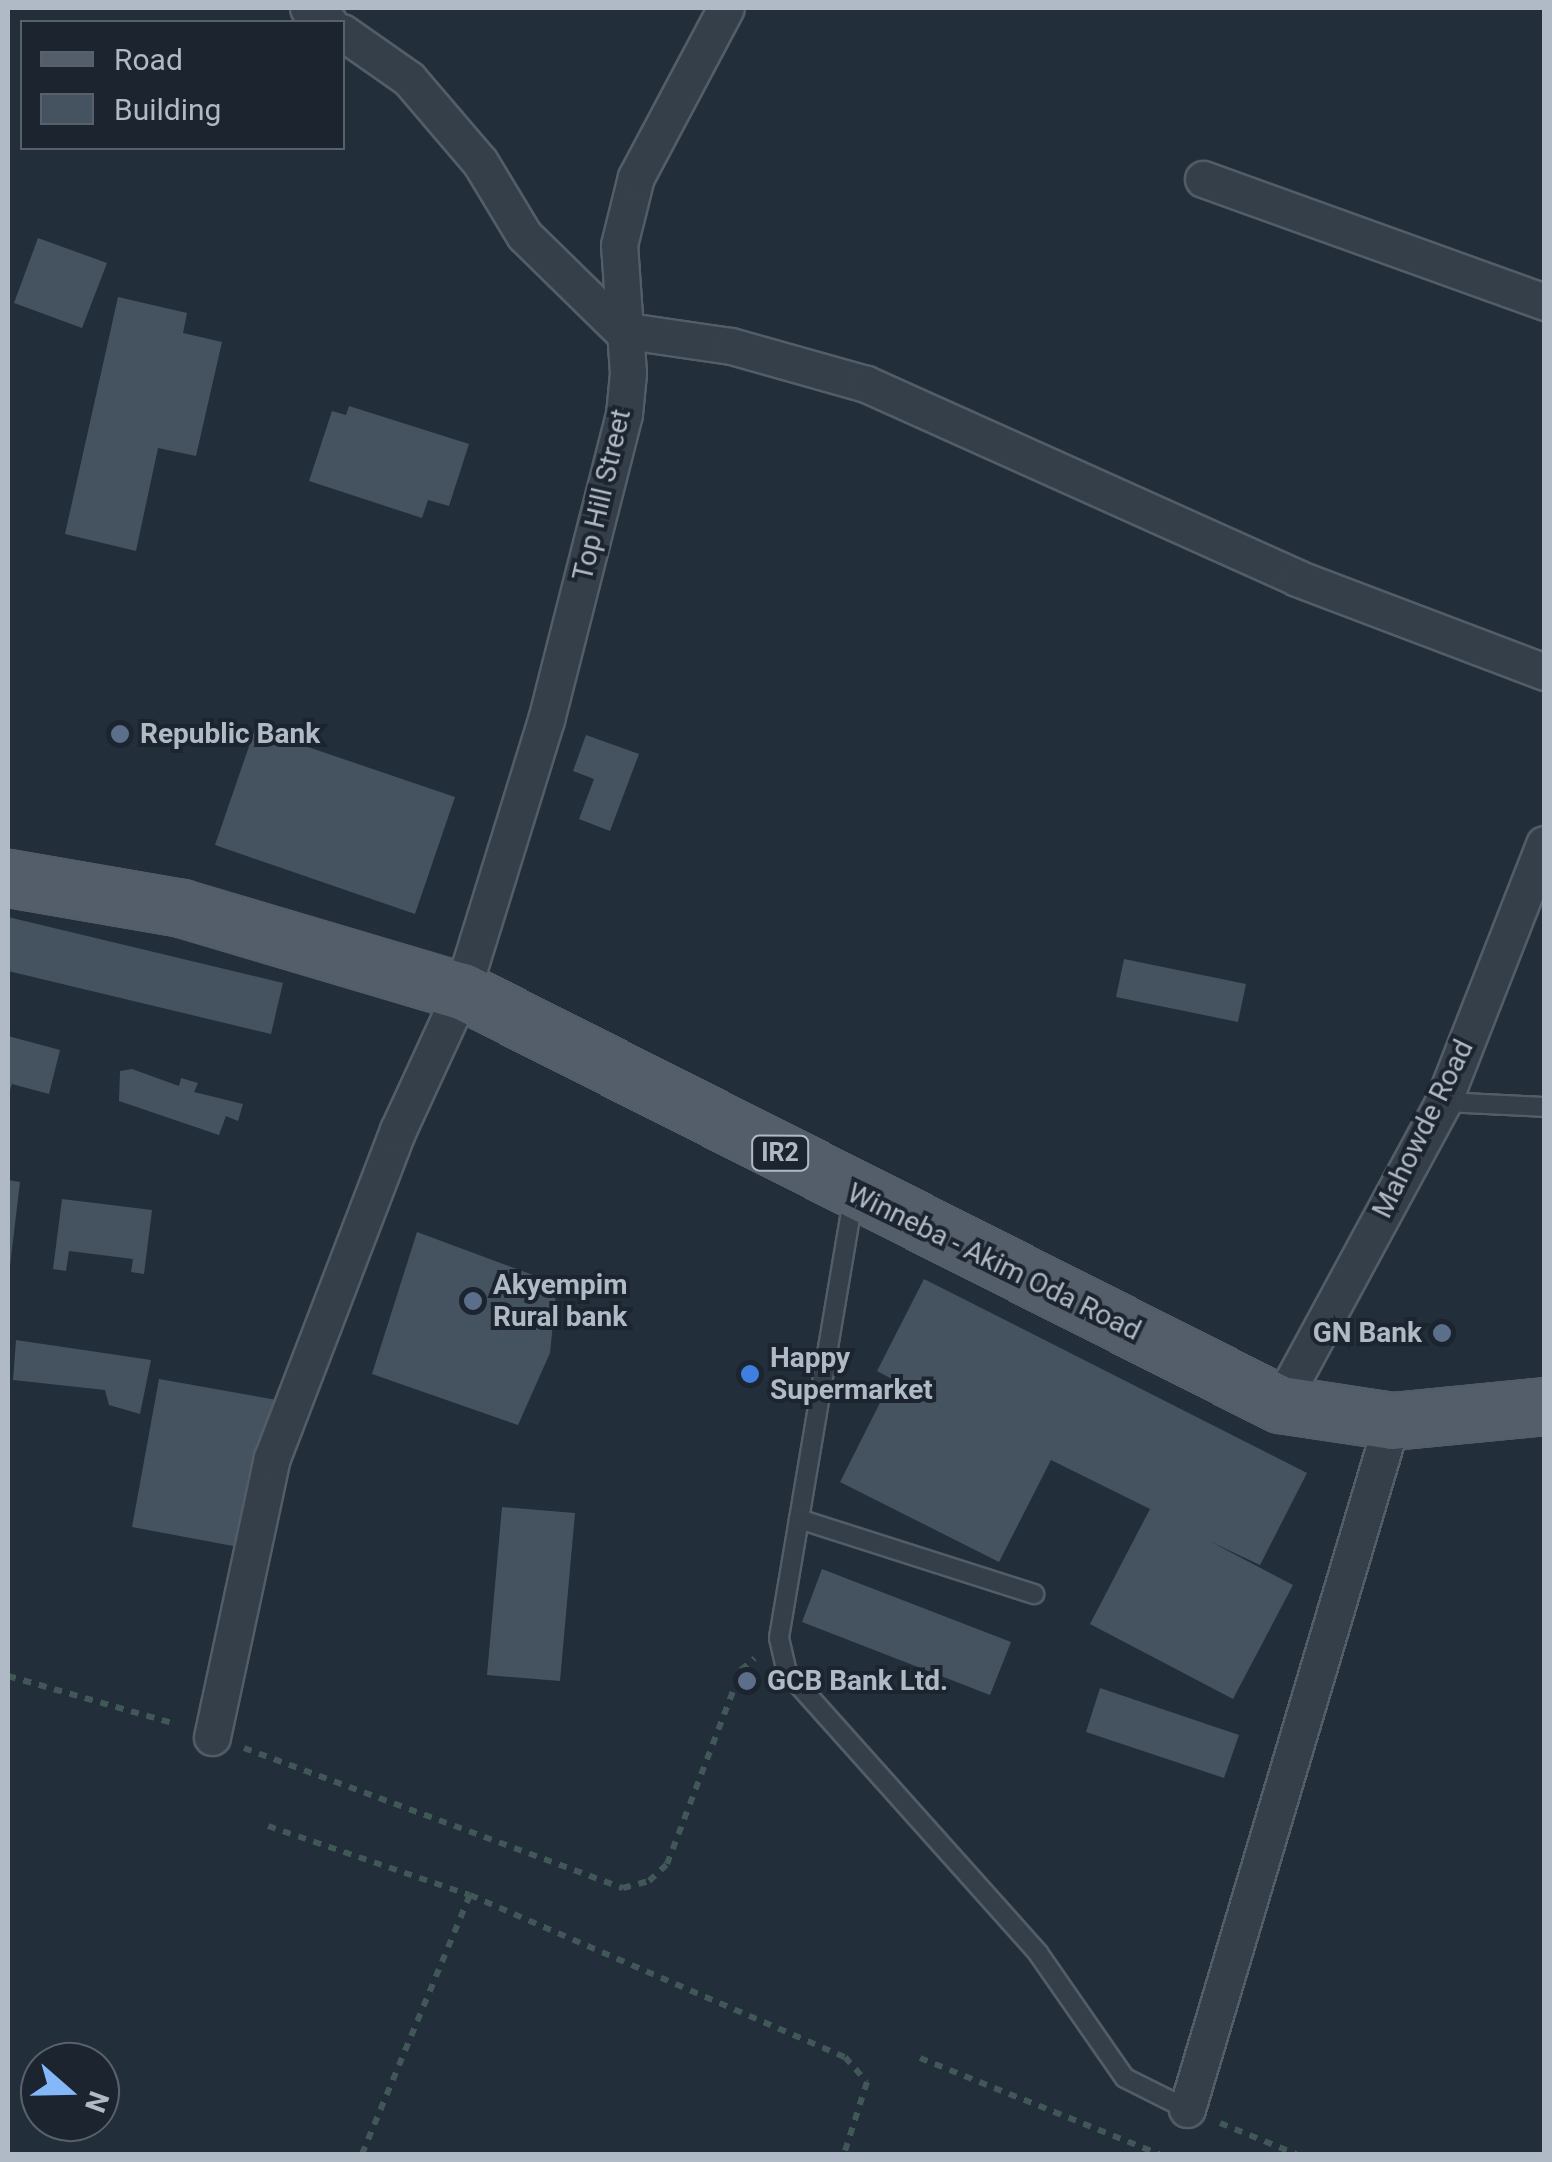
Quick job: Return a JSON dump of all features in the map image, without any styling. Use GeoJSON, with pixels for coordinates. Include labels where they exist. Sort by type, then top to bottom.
{"type":"FeatureCollection","features":[{"type":"Feature","properties":{"kind":"main road","name":"Winneba - Akim Oda Road"},"geometry":{"type":"LineString","coordinates":[[8,878],[181,908],[462,991],[854,1194],[1280,1404],[1392,1421],[1544,1406]]}},
{"type":"Feature","properties":{"kind":"street","name":"Top Hill Street"},"geometry":{"type":"LineString","coordinates":[[212,1736],[272,1458],[398,1130],[462,991],[546,720],[624,414],[628,373],[621,330],[619,245],[636,177],[726,8]]}},
{"type":"Feature","properties":{"kind":"street"},"geometry":{"type":"LineString","coordinates":[[345,34],[409,79],[480,162],[524,235],[621,330],[732,346],[866,384],[1296,578],[1544,672]]}},
{"type":"Feature","properties":{"kind":"street"},"geometry":{"type":"LineString","coordinates":[[1204,179],[1544,302]]}},
{"type":"Feature","properties":{"kind":"street","name":"Mahowde Road"},"geometry":{"type":"LineString","coordinates":[[1280,1404],[1443,1102],[1544,844]]}},
{"type":"Feature","properties":{"kind":"street"},"geometry":{"type":"LineString","coordinates":[[1187,2109],[1392,1421]]}},
{"type":"Feature","properties":{"kind":"lane"},"geometry":{"type":"LineString","coordinates":[[1443,1102],[1544,1108]]}},
{"type":"Feature","properties":{"kind":"lane"},"geometry":{"type":"LineString","coordinates":[[854,1194],[779,1638],[787,1672],[1038,1953],[1125,2078],[1187,2109]]}},
{"type":"Feature","properties":{"kind":"lane"},"geometry":{"type":"LineString","coordinates":[[799,1519],[1034,1594]]}},
{"type":"Feature","properties":{"kind":"path"},"geometry":{"type":"LineString","coordinates":[[8,1676],[212,1736],[623,1888],[649,1881],[667,1864],[741,1670],[779,1638]]}},
{"type":"Feature","properties":{"kind":"path"},"geometry":{"type":"LineString","coordinates":[[268,1826],[470,1895],[845,2057],[867,2082],[844,2154]]}},
{"type":"Feature","properties":{"kind":"path"},"geometry":{"type":"LineString","coordinates":[[362,2154],[470,1895]]}},
{"type":"Feature","properties":{"kind":"path"},"geometry":{"type":"LineString","coordinates":[[920,2058],[1159,2154]]}},
{"type":"Feature","properties":{"kind":"path"},"geometry":{"type":"LineString","coordinates":[[1187,2109],[1296,2154]]}},
{"type":"Feature","properties":{"kind":"building"},"geometry":{"type":"Polygon","coordinates":[[[38,238],[107,263],[82,328],[14,303],[38,238]]]}},
{"type":"Feature","properties":{"kind":"building"},"geometry":{"type":"Polygon","coordinates":[[[118,297],[187,313],[183,333],[222,342],[196,456],[158,448],[136,551],[65,534],[118,297]]]}},
{"type":"Feature","properties":{"kind":"building"},"geometry":{"type":"Polygon","coordinates":[[[349,406],[469,444],[449,506],[428,500],[422,518],[309,481],[332,411],[346,415],[349,406]]]}},
{"type":"Feature","properties":{"kind":"building"},"geometry":{"type":"Polygon","coordinates":[[[255,729],[455,797],[415,914],[215,845],[255,729]]]}},
{"type":"Feature","properties":{"kind":"building"},"geometry":{"type":"Polygon","coordinates":[[[586,735],[639,754],[610,831],[579,819],[594,779],[573,771],[586,735]]]}},
{"type":"Feature","properties":{"kind":"building"},"geometry":{"type":"Polygon","coordinates":[[[8,917],[283,983],[271,1034],[8,971],[8,917]]]}},
{"type":"Feature","properties":{"kind":"building"},"geometry":{"type":"Polygon","coordinates":[[[1124,959],[1246,984],[1238,1022],[1116,997],[1124,959]]]}},
{"type":"Feature","properties":{"kind":"building"},"geometry":{"type":"Polygon","coordinates":[[[8,1036],[60,1050],[49,1094],[12,1084],[8,1096],[8,1036]]]}},
{"type":"Feature","properties":{"kind":"building"},"geometry":{"type":"Polygon","coordinates":[[[132,1069],[179,1086],[181,1078],[198,1083],[194,1092],[243,1104],[238,1121],[226,1116],[219,1135],[119,1101],[120,1071],[132,1069]]]}},
{"type":"Feature","properties":{"kind":"building"},"geometry":{"type":"Polygon","coordinates":[[[8,1180],[20,1182],[10,1266],[8,1266],[8,1180]]]}},
{"type":"Feature","properties":{"kind":"building"},"geometry":{"type":"Polygon","coordinates":[[[62,1199],[152,1210],[144,1274],[131,1272],[133,1259],[69,1251],[66,1271],[53,1269],[62,1199]]]}},
{"type":"Feature","properties":{"kind":"building"},"geometry":{"type":"Polygon","coordinates":[[[417,1232],[557,1284],[550,1353],[518,1425],[372,1374],[417,1232]]]}},
{"type":"Feature","properties":{"kind":"building"},"geometry":{"type":"Polygon","coordinates":[[[924,1279],[1307,1473],[1260,1565],[1209,1541],[1293,1585],[1233,1699],[1090,1624],[1150,1509],[1051,1460],[999,1562],[840,1482],[892,1379],[877,1371],[924,1279]]]}},
{"type":"Feature","properties":{"kind":"building"},"geometry":{"type":"Polygon","coordinates":[[[16,1340],[151,1360],[140,1414],[109,1405],[105,1390],[13,1380],[16,1340]]]}},
{"type":"Feature","properties":{"kind":"building"},"geometry":{"type":"Polygon","coordinates":[[[159,1379],[277,1400],[249,1549],[132,1527],[159,1379]]]}},
{"type":"Feature","properties":{"kind":"building"},"geometry":{"type":"Polygon","coordinates":[[[502,1507],[575,1513],[560,1681],[487,1675],[502,1507]]]}},
{"type":"Feature","properties":{"kind":"building"},"geometry":{"type":"Polygon","coordinates":[[[822,1569],[1011,1642],[990,1695],[802,1622],[822,1569]]]}},
{"type":"Feature","properties":{"kind":"building"},"geometry":{"type":"Polygon","coordinates":[[[1100,1688],[1239,1735],[1224,1778],[1086,1732],[1100,1688]]]}},
{"type":"Feature","properties":{"kind":"place","name":"Republic Bank"},"geometry":{"type":"Point","coordinates":[120,734]}},
{"type":"Feature","properties":{"kind":"place","name":"Akyempim Rural bank"},"geometry":{"type":"Point","coordinates":[473,1301]}},
{"type":"Feature","properties":{"kind":"place","name":"GN Bank"},"geometry":{"type":"Point","coordinates":[1442,1333]}},
{"type":"Feature","properties":{"kind":"place","name":"Happy Supermarket"},"geometry":{"type":"Point","coordinates":[750,1374]}},
{"type":"Feature","properties":{"kind":"place","name":"GCB Bank Ltd."},"geometry":{"type":"Point","coordinates":[747,1681]}}]}
